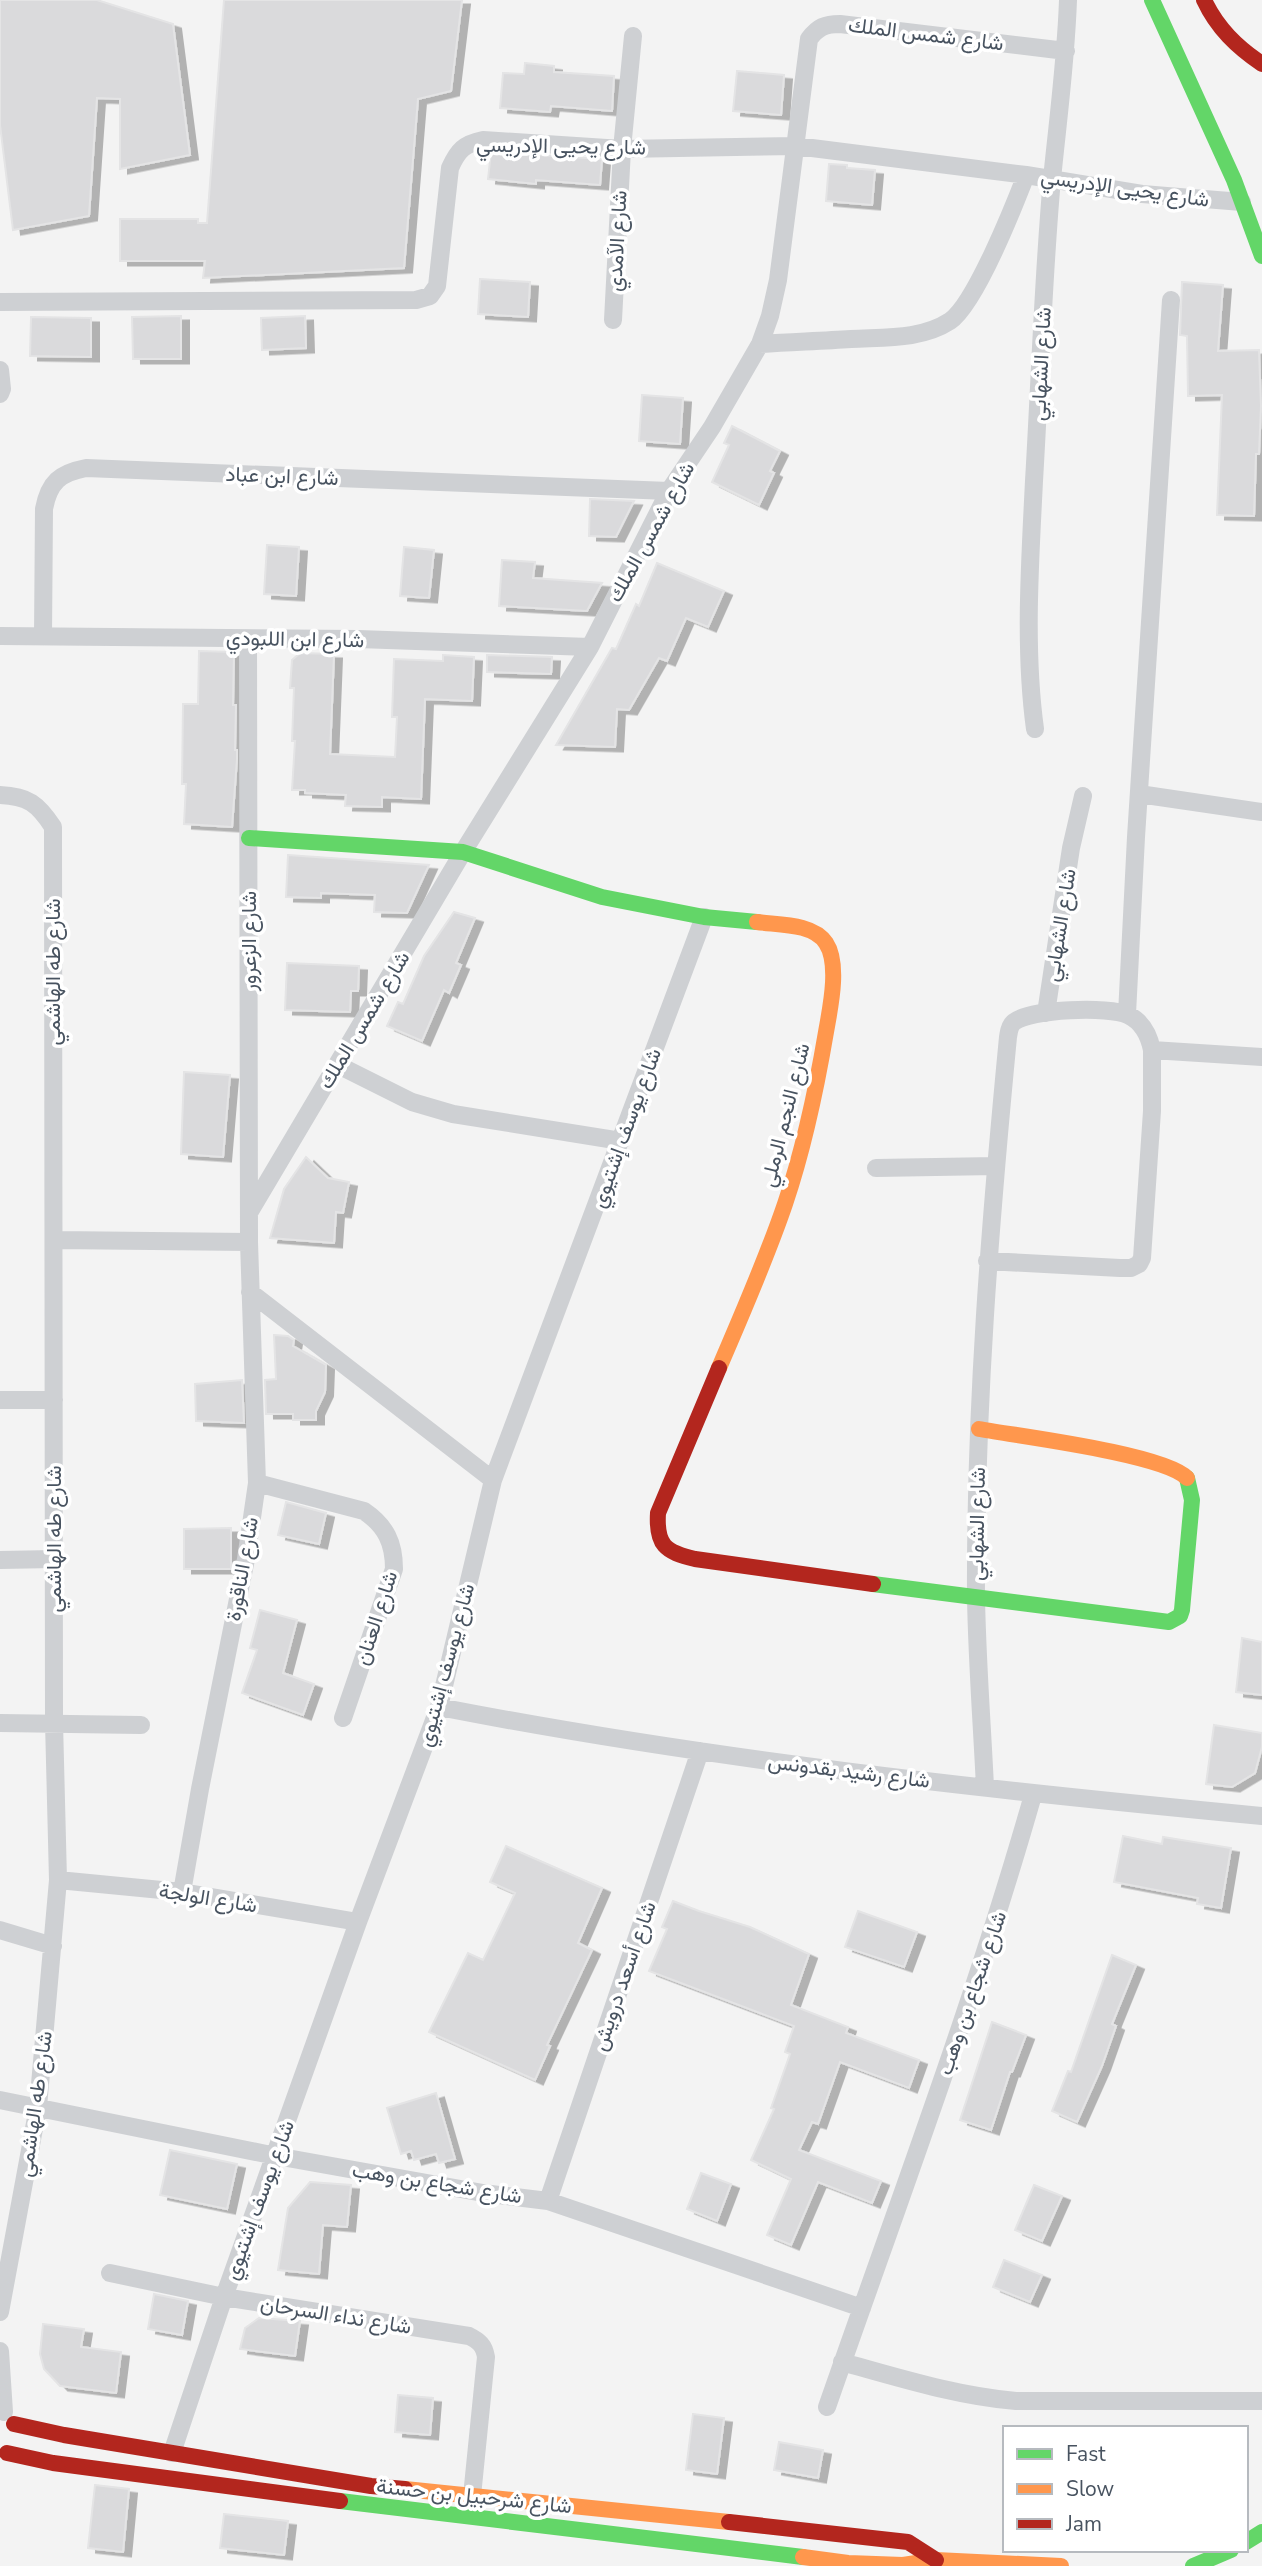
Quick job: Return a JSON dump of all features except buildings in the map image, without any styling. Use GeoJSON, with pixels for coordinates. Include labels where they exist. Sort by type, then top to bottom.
{"type":"FeatureCollection","features":[{"type":"Feature","properties":{"kind":"main road"},"geometry":{"type":"LineString","coordinates":[[1152,0],[1242,202],[1262,256]]}},
{"type":"Feature","properties":{"kind":"main road"},"geometry":{"type":"LineString","coordinates":[[1204,0],[1217,25],[1240,49],[1262,64]]}},
{"type":"Feature","properties":{"kind":"main road","name":"شارع النجم الرملي"},"geometry":{"type":"LineString","coordinates":[[249,838],[463,852],[602,897],[704,917],[793,926],[814,932],[826,942],[833,958],[831,1002],[814,1101],[785,1204],[658,1513],[657,1531],[664,1547],[695,1559],[976,1599],[1169,1622],[1180,1616],[1192,1500],[1191,1486],[1185,1475],[1172,1467],[979,1429]]}},
{"type":"Feature","properties":{"kind":"main road"},"geometry":{"type":"LineString","coordinates":[[2,2457],[15,2440],[6,2415]]}},
{"type":"Feature","properties":{"kind":"main road","name":"شارع شرحبيل بن حسنة"},"geometry":{"type":"LineString","coordinates":[[6,2415],[64,2435],[371,2486],[597,2507],[908,2542],[936,2563]]}},
{"type":"Feature","properties":{"kind":"main road","name":"شارع شرحبيل بن حسنة"},"geometry":{"type":"LineString","coordinates":[[2,2457],[850,2564],[1060,2566]]}},
{"type":"Feature","properties":{"kind":"main road"},"geometry":{"type":"LineString","coordinates":[[1193,2566],[1226,2552]]}},
{"type":"Feature","properties":{"kind":"street","name":"شارع الشهابي"},"geometry":{"type":"LineString","coordinates":[[1035,729],[1031,692],[1030,575],[1052,180],[1066,51],[1068,0]]}},
{"type":"Feature","properties":{"kind":"street","name":"شارع شمس الملك"},"geometry":{"type":"LineString","coordinates":[[249,1213],[463,852],[590,647],[669,491],[712,427],[760,344],[778,280],[809,38],[817,28],[828,24],[1066,51]]}},
{"type":"Feature","properties":{"kind":"street","name":"شارع الآمدي"},"geometry":{"type":"LineString","coordinates":[[612,320],[622,149],[633,36]]}},
{"type":"Feature","properties":{"kind":"street","name":"شارع يحيى الإدريسي"},"geometry":{"type":"LineString","coordinates":[[0,302],[416,300],[430,296],[437,286],[450,168],[457,153],[466,144],[483,141],[622,149],[796,146],[1026,175],[1142,194],[1242,202]]}},
{"type":"Feature","properties":{"kind":"street"},"geometry":{"type":"LineString","coordinates":[[760,344],[905,336],[929,331],[951,320],[975,287],[1008,221],[1026,175]]}},
{"type":"Feature","properties":{"kind":"street"},"geometry":{"type":"LineString","coordinates":[[987,1261],[1131,1268],[1139,1264],[1142,1258],[1152,1050],[1149,1035],[1127,1014],[1171,300]]}},
{"type":"Feature","properties":{"kind":"street"},"geometry":{"type":"LineString","coordinates":[[0,370],[0,394]]}},
{"type":"Feature","properties":{"kind":"street","name":"شارع ابن عباد"},"geometry":{"type":"LineString","coordinates":[[43,636],[44,509],[47,494],[68,471],[86,468],[669,491]]}},
{"type":"Feature","properties":{"kind":"street","name":"شارع ابن اللبودي"},"geometry":{"type":"LineString","coordinates":[[0,636],[358,639],[590,647]]}},
{"type":"Feature","properties":{"kind":"street","name":"شارع الزعرور"},"geometry":{"type":"LineString","coordinates":[[248,639],[249,1242]]}},
{"type":"Feature","properties":{"kind":"street"},"geometry":{"type":"LineString","coordinates":[[1139,794],[1262,812]]}},
{"type":"Feature","properties":{"kind":"street","name":"شارع طه الهاشمي"},"geometry":{"type":"LineString","coordinates":[[0,795],[24,799],[41,808],[53,827],[54,1722],[58,1880],[38,2107],[4,2261],[0,2312]]}},
{"type":"Feature","properties":{"kind":"street","name":"شارع الشهابي"},"geometry":{"type":"LineString","coordinates":[[1046,1013],[1071,848],[1083,796]]}},
{"type":"Feature","properties":{"kind":"street","name":"شارع يوسف إشتيوي"},"geometry":{"type":"LineString","coordinates":[[172,2453],[224,2297],[439,1707],[494,1480],[704,917]]}},
{"type":"Feature","properties":{"kind":"street","name":"شارع الشهابي"},"geometry":{"type":"LineString","coordinates":[[985,1787],[976,1599],[979,1429],[987,1261],[1010,1028],[1023,1017],[1046,1013],[1081,1009],[1127,1014]]}},
{"type":"Feature","properties":{"kind":"street"},"geometry":{"type":"LineString","coordinates":[[1152,1050],[1262,1057]]}},
{"type":"Feature","properties":{"kind":"street"},"geometry":{"type":"LineString","coordinates":[[338,1065],[412,1102],[453,1114],[621,1142]]}},
{"type":"Feature","properties":{"kind":"street"},"geometry":{"type":"LineString","coordinates":[[876,1168],[995,1166]]}},
{"type":"Feature","properties":{"kind":"street"},"geometry":{"type":"LineString","coordinates":[[55,1240],[249,1242]]}},
{"type":"Feature","properties":{"kind":"street","name":"شارع الناقورة"},"geometry":{"type":"LineString","coordinates":[[183,1892],[200,1789],[246,1559],[257,1483],[249,1242]]}},
{"type":"Feature","properties":{"kind":"street"},"geometry":{"type":"LineString","coordinates":[[250,1292],[494,1480]]}},
{"type":"Feature","properties":{"kind":"street"},"geometry":{"type":"LineString","coordinates":[[0,1400],[54,1400]]}},
{"type":"Feature","properties":{"kind":"street","name":"شارع العنان"},"geometry":{"type":"LineString","coordinates":[[257,1483],[364,1511],[377,1520],[389,1536],[394,1553],[394,1569],[342,1718]]}},
{"type":"Feature","properties":{"kind":"street"},"geometry":{"type":"LineString","coordinates":[[0,1560],[55,1559]]}},
{"type":"Feature","properties":{"kind":"street","name":"شارع رشيد بقدونس"},"geometry":{"type":"LineString","coordinates":[[439,1707],[700,1751],[1033,1795],[1262,1816]]}},
{"type":"Feature","properties":{"kind":"street"},"geometry":{"type":"LineString","coordinates":[[0,1723],[141,1725]]}},
{"type":"Feature","properties":{"kind":"street","name":"شارع أسعد درويش"},"geometry":{"type":"LineString","coordinates":[[548,2201],[700,1751]]}},
{"type":"Feature","properties":{"kind":"street","name":"شارع شجاع بن وهب"},"geometry":{"type":"LineString","coordinates":[[827,2407],[982,1965],[1033,1795]]}},
{"type":"Feature","properties":{"kind":"street","name":"شارع الولجة"},"geometry":{"type":"LineString","coordinates":[[58,1880],[183,1892],[359,1922]]}},
{"type":"Feature","properties":{"kind":"street"},"geometry":{"type":"LineString","coordinates":[[0,1930],[53,1946]]}},
{"type":"Feature","properties":{"kind":"street","name":"شارع شجاع بن وهب"},"geometry":{"type":"LineString","coordinates":[[0,2100],[276,2156],[483,2193],[548,2201],[862,2308]]}},
{"type":"Feature","properties":{"kind":"street","name":"شارع نداء السرحان"},"geometry":{"type":"LineString","coordinates":[[110,2273],[224,2297],[469,2336],[479,2341],[486,2357],[472,2496]]}},
{"type":"Feature","properties":{"kind":"street"},"geometry":{"type":"LineString","coordinates":[[0,2351],[6,2415]]}},
{"type":"Feature","properties":{"kind":"street"},"geometry":{"type":"LineString","coordinates":[[842,2362],[961,2394],[990,2399],[1262,2401]]}},
{"type":"Feature","properties":{"kind":"traffic: fast"},"geometry":{"type":"LineString","coordinates":[[1152,0],[1234,180],[1262,256]]}},
{"type":"Feature","properties":{"kind":"traffic: fast"},"geometry":{"type":"LineString","coordinates":[[249,838],[463,852],[602,897],[704,917],[757,922]]}},
{"type":"Feature","properties":{"kind":"traffic: fast"},"geometry":{"type":"LineString","coordinates":[[873,1584],[1169,1622],[1180,1616],[1182,1610],[1192,1500],[1187,1478]]}},
{"type":"Feature","properties":{"kind":"traffic: fast"},"geometry":{"type":"LineString","coordinates":[[340,2501],[803,2557]]}},
{"type":"Feature","properties":{"kind":"traffic: fast"},"geometry":{"type":"LineString","coordinates":[[1248,2541],[1262,2532]]}},
{"type":"Feature","properties":{"kind":"traffic: fast"},"geometry":{"type":"LineString","coordinates":[[1193,2566],[1226,2552]]}},
{"type":"Feature","properties":{"kind":"traffic: slow"},"geometry":{"type":"LineString","coordinates":[[719,1368],[762,1266],[792,1183],[814,1098],[833,987],[830,952],[820,936],[804,928],[757,922]]}},
{"type":"Feature","properties":{"kind":"traffic: slow"},"geometry":{"type":"LineString","coordinates":[[979,1429],[1121,1454],[1173,1469],[1187,1478]]}},
{"type":"Feature","properties":{"kind":"traffic: slow"},"geometry":{"type":"LineString","coordinates":[[405,2489],[729,2522]]}},
{"type":"Feature","properties":{"kind":"traffic: slow"},"geometry":{"type":"LineString","coordinates":[[803,2557],[848,2563],[903,2565],[936,2560],[1061,2566]]}},
{"type":"Feature","properties":{"kind":"traffic: jam"},"geometry":{"type":"LineString","coordinates":[[1204,0],[1228,36],[1262,64]]}},
{"type":"Feature","properties":{"kind":"traffic: jam"},"geometry":{"type":"LineString","coordinates":[[719,1368],[658,1513],[659,1533],[664,1545],[676,1553],[695,1559],[873,1584]]}},
{"type":"Feature","properties":{"kind":"traffic: jam"},"geometry":{"type":"LineString","coordinates":[[14,2424],[64,2435],[371,2486],[405,2489]]}},
{"type":"Feature","properties":{"kind":"traffic: jam"},"geometry":{"type":"LineString","coordinates":[[7,2453],[53,2463],[340,2501]]}},
{"type":"Feature","properties":{"kind":"traffic: jam"},"geometry":{"type":"LineString","coordinates":[[729,2522],[908,2542],[936,2560]]}}]}
